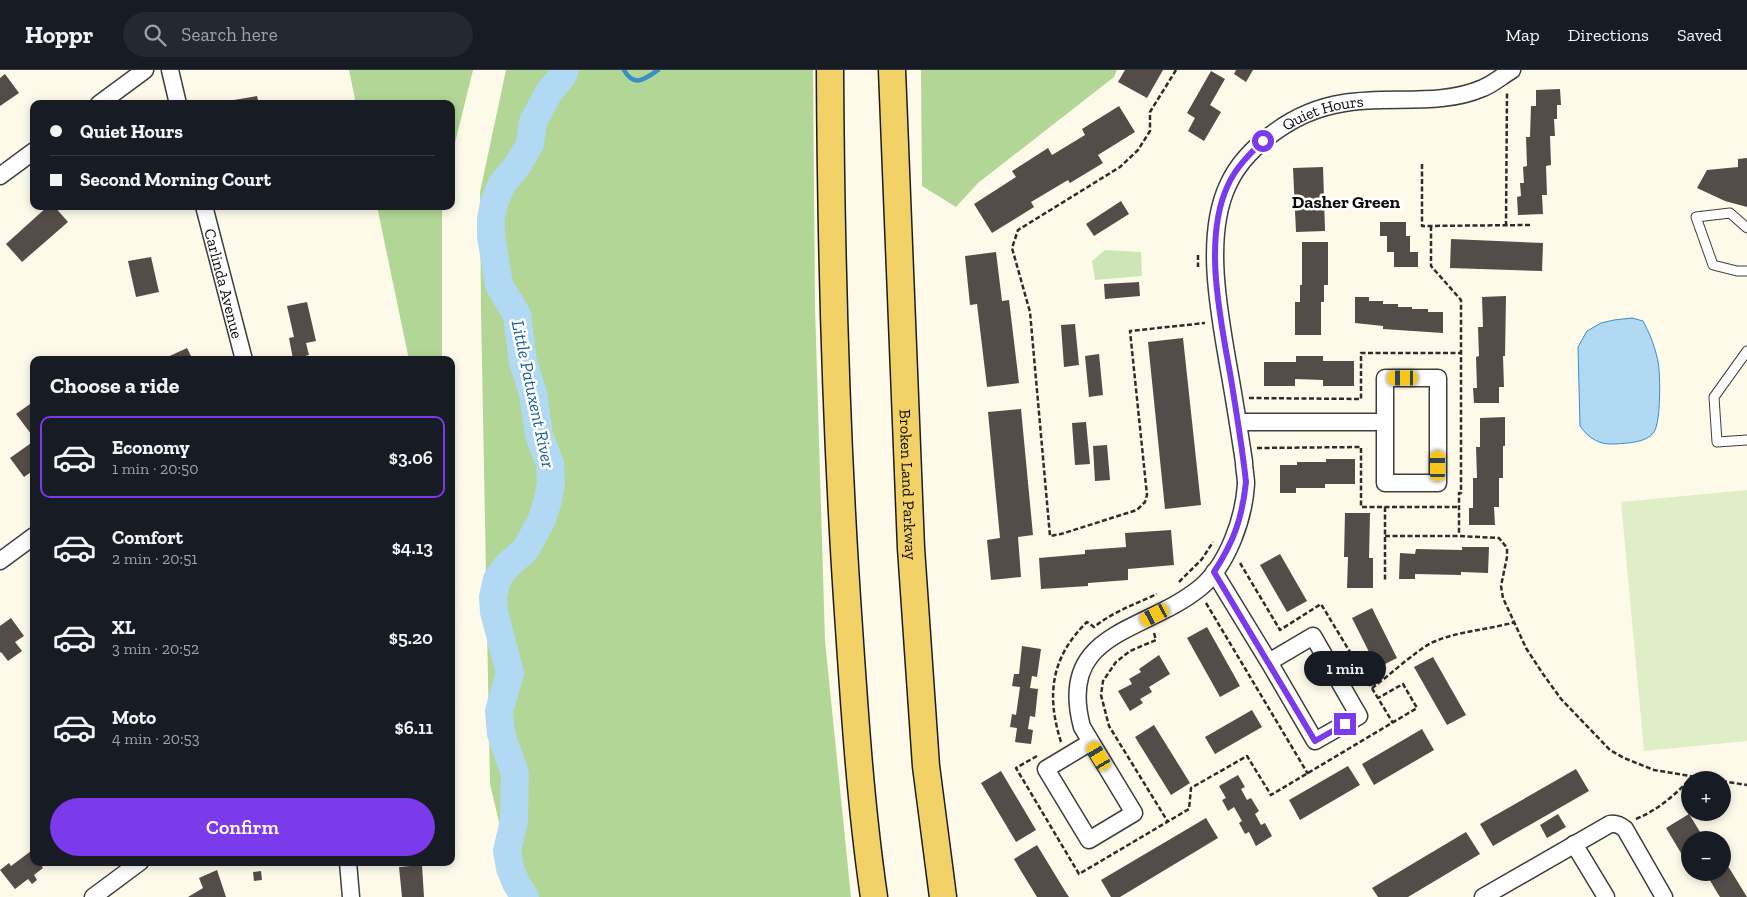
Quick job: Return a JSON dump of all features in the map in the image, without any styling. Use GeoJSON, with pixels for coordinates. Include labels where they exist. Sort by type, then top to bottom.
{"type":"FeatureCollection","features":[{"type":"Feature","properties":{"kind":"main road"},"geometry":{"type":"LineString","coordinates":[[830,70],[833,281],[843,545],[860,769],[874,897]]}},
{"type":"Feature","properties":{"kind":"main road","name":"Broken Land Parkway"},"geometry":{"type":"LineString","coordinates":[[892,70],[910,548],[926,766],[943,897]]}},
{"type":"Feature","properties":{"kind":"street"},"geometry":{"type":"LineString","coordinates":[[104,100],[145,70]]}},
{"type":"Feature","properties":{"kind":"street"},"geometry":{"type":"LineString","coordinates":[[170,70],[177,100]]}},
{"type":"Feature","properties":{"kind":"street","name":"Quiet Hours"},"geometry":{"type":"LineString","coordinates":[[1091,742],[1046,769],[1089,840],[1134,814],[1091,742],[1082,727],[1076,695],[1083,665],[1094,650],[1109,638],[1188,596],[1217,577],[1234,538],[1244,501],[1246,482],[1218,298],[1216,257],[1220,204],[1233,174],[1248,156],[1270,136],[1291,122],[1323,108],[1363,101],[1443,98],[1464,94],[1484,88],[1512,70]]}},
{"type":"Feature","properties":{"kind":"street"},"geometry":{"type":"LineString","coordinates":[[0,176],[30,154]]}},
{"type":"Feature","properties":{"kind":"street","name":"Carlinda Avenue"},"geometry":{"type":"LineString","coordinates":[[205,210],[243,356]]}},
{"type":"Feature","properties":{"kind":"street"},"geometry":{"type":"LineString","coordinates":[[1385,378],[1438,378],[1438,483],[1385,483],[1385,422],[1385,378]]}},
{"type":"Feature","properties":{"kind":"street"},"geometry":{"type":"LineString","coordinates":[[1238,422],[1385,422]]}},
{"type":"Feature","properties":{"kind":"street"},"geometry":{"type":"LineString","coordinates":[[0,561],[30,539]]}},
{"type":"Feature","properties":{"kind":"street"},"geometry":{"type":"LineString","coordinates":[[1217,577],[1315,741],[1359,716],[1313,636],[1269,662]]}},
{"type":"Feature","properties":{"kind":"street"},"geometry":{"type":"LineString","coordinates":[[1483,897],[1610,824],[1621,825],[1625,829],[1664,897]]}},
{"type":"Feature","properties":{"kind":"street"},"geometry":{"type":"LineString","coordinates":[[1574,844],[1606,897]]}},
{"type":"Feature","properties":{"kind":"street"},"geometry":{"type":"LineString","coordinates":[[93,897],[135,866]]}},
{"type":"Feature","properties":{"kind":"street"},"geometry":{"type":"LineString","coordinates":[[348,866],[351,897]]}},
{"type":"Feature","properties":{"kind":"lane"},"geometry":{"type":"LineString","coordinates":[[1747,228],[1730,213],[1696,217],[1713,265],[1737,271],[1747,271]]}},
{"type":"Feature","properties":{"kind":"lane"},"geometry":{"type":"LineString","coordinates":[[1747,351],[1714,397],[1717,442],[1747,440]]}},
{"type":"Feature","properties":{"kind":"path"},"geometry":{"type":"LineString","coordinates":[[1176,70],[1150,112],[1150,131],[1138,150],[1120,167],[1018,230],[1012,248],[1030,312],[1050,536],[1137,510],[1145,502],[1147,495],[1130,331],[1207,323]]}},
{"type":"Feature","properties":{"kind":"path"},"geometry":{"type":"LineString","coordinates":[[1506,226],[1507,91]]}},
{"type":"Feature","properties":{"kind":"path"},"geometry":{"type":"LineString","coordinates":[[1422,164],[1422,226],[1530,225]]}},
{"type":"Feature","properties":{"kind":"path"},"geometry":{"type":"LineString","coordinates":[[1249,398],[1361,399],[1361,353],[1461,353]]}},
{"type":"Feature","properties":{"kind":"path"},"geometry":{"type":"LineString","coordinates":[[1257,457],[1256,447],[1361,447],[1361,507],[1459,507]]}},
{"type":"Feature","properties":{"kind":"path"},"geometry":{"type":"LineString","coordinates":[[1384,507],[1384,580]]}},
{"type":"Feature","properties":{"kind":"path"},"geometry":{"type":"LineString","coordinates":[[1385,536],[1468,536],[1499,538],[1504,542],[1507,548],[1507,557],[1500,586],[1503,598],[1526,648],[1561,699],[1610,750],[1637,764],[1654,770],[1681,775]]}},
{"type":"Feature","properties":{"kind":"path"},"geometry":{"type":"LineString","coordinates":[[1242,556],[1241,566],[1280,630],[1321,604],[1393,723]]}},
{"type":"Feature","properties":{"kind":"path"},"geometry":{"type":"LineString","coordinates":[[1217,577],[1231,568],[1241,566]]}},
{"type":"Feature","properties":{"kind":"path"},"geometry":{"type":"LineString","coordinates":[[1200,606],[1205,602],[1308,774]]}},
{"type":"Feature","properties":{"kind":"path"},"geometry":{"type":"LineString","coordinates":[[1372,688],[1420,650],[1432,643],[1450,636],[1515,622]]}},
{"type":"Feature","properties":{"kind":"path"},"geometry":{"type":"LineString","coordinates":[[1160,628],[1153,631],[1156,640],[1130,651],[1116,662],[1103,681],[1101,695],[1109,726],[1168,822]]}},
{"type":"Feature","properties":{"kind":"path"},"geometry":{"type":"LineString","coordinates":[[1038,755],[1016,768],[1079,874],[1189,810],[1191,788],[1247,756],[1271,795],[1418,708],[1403,684],[1378,698]]}},
{"type":"Feature","properties":{"kind":"path"},"geometry":{"type":"LineString","coordinates":[[1060,742],[1082,727]]}},
{"type":"Feature","properties":{"kind":"path"},"geometry":{"type":"LineString","coordinates":[[1731,782],[1747,784]]}},
{"type":"Feature","properties":{"kind":"path"},"geometry":{"type":"LineString","coordinates":[[1621,825],[1647,815],[1681,787]]}},
{"type":"Feature","properties":{"kind":"green space"},"geometry":{"type":"Polygon","coordinates":[[[349,70],[473,70],[455,143],[455,100],[355,100],[349,70]]]}},
{"type":"Feature","properties":{"kind":"green space"},"geometry":{"type":"Polygon","coordinates":[[[506,70],[813,70],[815,307],[825,641],[851,897],[517,897],[490,784],[481,310],[480,192],[506,70]]]}},
{"type":"Feature","properties":{"kind":"green space"},"geometry":{"type":"Polygon","coordinates":[[[921,70],[1117,70],[1114,77],[978,183],[956,207],[922,186],[921,70]]]}},
{"type":"Feature","properties":{"kind":"green space"},"geometry":{"type":"Polygon","coordinates":[[[378,210],[442,210],[442,356],[408,356],[378,210]]]}},
{"type":"Feature","properties":{"kind":"green space"},"geometry":{"type":"Polygon","coordinates":[[[1105,250],[1141,252],[1142,276],[1095,280],[1092,261],[1105,250]]]}},
{"type":"Feature","properties":{"kind":"green space"},"geometry":{"type":"Polygon","coordinates":[[[1747,490],[1747,741],[1644,751],[1621,502],[1747,490]]]}},
{"type":"Feature","properties":{"kind":"water"},"geometry":{"type":"Polygon","coordinates":[[[1632,318],[1643,321],[1657,357],[1660,395],[1658,418],[1654,432],[1647,438],[1636,442],[1604,443],[1591,438],[1580,426],[1578,347],[1587,331],[1601,323],[1632,318]]]}},
{"type":"Feature","properties":{"kind":"building"},"geometry":{"type":"Polygon","coordinates":[[[1125,70],[1163,70],[1147,98],[1118,82],[1125,70]]]}},
{"type":"Feature","properties":{"kind":"building"},"geometry":{"type":"Polygon","coordinates":[[[1236,70],[1253,70],[1246,82],[1234,74],[1236,70]]]}},
{"type":"Feature","properties":{"kind":"building"},"geometry":{"type":"Polygon","coordinates":[[[1211,71],[1225,79],[1210,105],[1221,112],[1204,141],[1188,131],[1195,118],[1187,113],[1211,71]]]}},
{"type":"Feature","properties":{"kind":"building"},"geometry":{"type":"Polygon","coordinates":[[[5,74],[19,93],[0,106],[0,78],[5,74]]]}},
{"type":"Feature","properties":{"kind":"building"},"geometry":{"type":"Polygon","coordinates":[[[1560,89],[1561,105],[1557,105],[1557,119],[1554,119],[1555,136],[1550,136],[1551,165],[1546,166],[1547,195],[1542,195],[1543,214],[1518,215],[1517,197],[1521,196],[1520,183],[1524,183],[1523,167],[1527,166],[1526,137],[1530,137],[1531,106],[1536,106],[1536,90],[1560,89]]]}},
{"type":"Feature","properties":{"kind":"building"},"geometry":{"type":"Polygon","coordinates":[[[257,96],[258,100],[234,100],[257,96]]]}},
{"type":"Feature","properties":{"kind":"building"},"geometry":{"type":"Polygon","coordinates":[[[1119,106],[1135,132],[1098,155],[1103,163],[1070,183],[1068,180],[1031,202],[1034,207],[992,233],[974,204],[1016,177],[1012,171],[1048,148],[1052,155],[1085,135],[1082,129],[1119,106]]]}},
{"type":"Feature","properties":{"kind":"building"},"geometry":{"type":"Polygon","coordinates":[[[1747,158],[1747,207],[1725,201],[1697,188],[1707,170],[1738,167],[1738,159],[1747,158]]]}},
{"type":"Feature","properties":{"kind":"building"},"geometry":{"type":"Polygon","coordinates":[[[1323,167],[1325,231],[1296,232],[1293,168],[1323,167]]]}},
{"type":"Feature","properties":{"kind":"building"},"geometry":{"type":"Polygon","coordinates":[[[1121,201],[1129,214],[1094,236],[1086,224],[1121,201]]]}},
{"type":"Feature","properties":{"kind":"building"},"geometry":{"type":"Polygon","coordinates":[[[44,210],[58,210],[68,222],[22,262],[6,244],[44,210]]]}},
{"type":"Feature","properties":{"kind":"building"},"geometry":{"type":"Polygon","coordinates":[[[1380,222],[1406,222],[1406,236],[1410,236],[1410,252],[1418,252],[1418,267],[1394,267],[1394,252],[1387,252],[1387,236],[1380,236],[1380,222]]]}},
{"type":"Feature","properties":{"kind":"building"},"geometry":{"type":"Polygon","coordinates":[[[1451,239],[1543,243],[1542,271],[1450,268],[1451,239]]]}},
{"type":"Feature","properties":{"kind":"building"},"geometry":{"type":"Polygon","coordinates":[[[1302,242],[1328,242],[1328,285],[1324,285],[1324,302],[1321,302],[1321,335],[1295,335],[1295,302],[1300,302],[1300,285],[1302,285],[1302,242]]]}},
{"type":"Feature","properties":{"kind":"building"},"geometry":{"type":"Polygon","coordinates":[[[996,252],[1002,301],[1009,300],[1019,383],[987,387],[977,304],[970,305],[965,256],[996,252]]]}},
{"type":"Feature","properties":{"kind":"building"},"geometry":{"type":"Polygon","coordinates":[[[151,257],[159,292],[136,297],[128,261],[151,257]]]}},
{"type":"Feature","properties":{"kind":"building"},"geometry":{"type":"Polygon","coordinates":[[[1139,282],[1140,296],[1105,299],[1104,284],[1139,282]]]}},
{"type":"Feature","properties":{"kind":"building"},"geometry":{"type":"Polygon","coordinates":[[[1506,296],[1505,356],[1503,356],[1504,387],[1499,387],[1499,403],[1474,403],[1473,388],[1477,388],[1476,357],[1479,356],[1478,327],[1483,327],[1482,297],[1506,296]]]}},
{"type":"Feature","properties":{"kind":"building"},"geometry":{"type":"Polygon","coordinates":[[[1355,297],[1369,297],[1369,301],[1383,301],[1383,304],[1398,304],[1398,307],[1428,309],[1428,312],[1443,312],[1443,333],[1383,329],[1383,326],[1355,323],[1355,297]]]}},
{"type":"Feature","properties":{"kind":"building"},"geometry":{"type":"Polygon","coordinates":[[[307,302],[316,341],[306,343],[309,355],[292,356],[289,338],[294,337],[287,306],[307,302]]]}},
{"type":"Feature","properties":{"kind":"building"},"geometry":{"type":"Polygon","coordinates":[[[1075,324],[1079,365],[1064,367],[1061,325],[1075,324]]]}},
{"type":"Feature","properties":{"kind":"building"},"geometry":{"type":"Polygon","coordinates":[[[1183,338],[1201,505],[1165,509],[1148,342],[1183,338]]]}},
{"type":"Feature","properties":{"kind":"building"},"geometry":{"type":"Polygon","coordinates":[[[187,348],[191,356],[170,356],[187,348]]]}},
{"type":"Feature","properties":{"kind":"building"},"geometry":{"type":"Polygon","coordinates":[[[1099,354],[1103,395],[1089,397],[1085,356],[1099,354]]]}},
{"type":"Feature","properties":{"kind":"building"},"geometry":{"type":"Polygon","coordinates":[[[1296,356],[1323,356],[1323,361],[1354,361],[1354,386],[1323,386],[1323,380],[1295,379],[1295,386],[1264,386],[1264,362],[1296,362],[1296,356]]]}},
{"type":"Feature","properties":{"kind":"building"},"geometry":{"type":"Polygon","coordinates":[[[30,404],[30,433],[16,414],[30,404]]]}},
{"type":"Feature","properties":{"kind":"building"},"geometry":{"type":"Polygon","coordinates":[[[1021,409],[1033,535],[1018,537],[1021,577],[991,580],[987,540],[1000,538],[988,412],[1021,409]]]}},
{"type":"Feature","properties":{"kind":"building"},"geometry":{"type":"Polygon","coordinates":[[[1505,417],[1503,478],[1499,478],[1499,507],[1494,507],[1495,525],[1469,525],[1469,508],[1473,508],[1473,478],[1477,478],[1476,447],[1480,447],[1480,418],[1505,417]]]}},
{"type":"Feature","properties":{"kind":"building"},"geometry":{"type":"Polygon","coordinates":[[[1086,422],[1090,464],[1075,465],[1072,423],[1086,422]]]}},
{"type":"Feature","properties":{"kind":"building"},"geometry":{"type":"Polygon","coordinates":[[[30,444],[30,473],[24,477],[10,458],[30,444]]]}},
{"type":"Feature","properties":{"kind":"building"},"geometry":{"type":"Polygon","coordinates":[[[1107,445],[1110,480],[1095,481],[1093,446],[1107,445]]]}},
{"type":"Feature","properties":{"kind":"building"},"geometry":{"type":"Polygon","coordinates":[[[1326,459],[1355,459],[1355,484],[1325,484],[1325,488],[1296,488],[1296,493],[1280,493],[1280,465],[1297,465],[1297,462],[1326,462],[1326,459]]]}},
{"type":"Feature","properties":{"kind":"building"},"geometry":{"type":"Polygon","coordinates":[[[1345,513],[1370,513],[1369,558],[1373,558],[1373,588],[1347,588],[1348,557],[1344,557],[1345,513]]]}},
{"type":"Feature","properties":{"kind":"building"},"geometry":{"type":"Polygon","coordinates":[[[1171,530],[1174,565],[1128,569],[1128,580],[1088,583],[1088,586],[1041,589],[1039,558],[1085,554],[1085,550],[1126,547],[1125,533],[1171,530]]]}},
{"type":"Feature","properties":{"kind":"building"},"geometry":{"type":"Polygon","coordinates":[[[1462,547],[1489,547],[1488,573],[1461,572],[1461,575],[1415,574],[1415,579],[1399,579],[1400,553],[1415,554],[1416,549],[1462,550],[1462,547]]]}},
{"type":"Feature","properties":{"kind":"building"},"geometry":{"type":"Polygon","coordinates":[[[1280,554],[1307,601],[1287,612],[1260,565],[1280,554]]]}},
{"type":"Feature","properties":{"kind":"building"},"geometry":{"type":"Polygon","coordinates":[[[1372,608],[1397,658],[1377,668],[1352,618],[1372,608]]]}},
{"type":"Feature","properties":{"kind":"building"},"geometry":{"type":"Polygon","coordinates":[[[11,618],[24,636],[15,642],[22,651],[8,661],[0,653],[0,626],[11,618]]]}},
{"type":"Feature","properties":{"kind":"building"},"geometry":{"type":"Polygon","coordinates":[[[1207,627],[1240,686],[1220,697],[1187,638],[1207,627]]]}},
{"type":"Feature","properties":{"kind":"building"},"geometry":{"type":"Polygon","coordinates":[[[1022,646],[1041,649],[1037,677],[1032,676],[1030,688],[1038,689],[1035,717],[1030,716],[1028,729],[1033,730],[1031,744],[1015,742],[1017,728],[1010,727],[1012,714],[1016,715],[1020,687],[1012,686],[1014,674],[1019,674],[1022,646]]]}},
{"type":"Feature","properties":{"kind":"building"},"geometry":{"type":"Polygon","coordinates":[[[1159,655],[1170,674],[1149,687],[1152,692],[1140,699],[1143,703],[1130,711],[1118,691],[1132,684],[1129,679],[1141,672],[1139,669],[1159,655]]]}},
{"type":"Feature","properties":{"kind":"building"},"geometry":{"type":"Polygon","coordinates":[[[1433,657],[1466,715],[1447,725],[1414,667],[1433,657]]]}},
{"type":"Feature","properties":{"kind":"building"},"geometry":{"type":"Polygon","coordinates":[[[1252,710],[1262,727],[1215,754],[1205,737],[1252,710]]]}},
{"type":"Feature","properties":{"kind":"building"},"geometry":{"type":"Polygon","coordinates":[[[1154,725],[1190,783],[1171,795],[1135,737],[1154,725]]]}},
{"type":"Feature","properties":{"kind":"building"},"geometry":{"type":"Polygon","coordinates":[[[1422,729],[1434,750],[1374,785],[1362,764],[1422,729]]]}},
{"type":"Feature","properties":{"kind":"building"},"geometry":{"type":"Polygon","coordinates":[[[1348,766],[1360,785],[1300,820],[1289,800],[1348,766]]]}},
{"type":"Feature","properties":{"kind":"building"},"geometry":{"type":"Polygon","coordinates":[[[1576,769],[1589,791],[1493,846],[1480,824],[1576,769]]]}},
{"type":"Feature","properties":{"kind":"building"},"geometry":{"type":"Polygon","coordinates":[[[1001,771],[1036,830],[1016,842],[981,783],[1001,771]]]}},
{"type":"Feature","properties":{"kind":"building"},"geometry":{"type":"Polygon","coordinates":[[[1238,775],[1245,787],[1241,789],[1247,800],[1251,798],[1259,811],[1255,814],[1261,825],[1265,823],[1272,836],[1256,846],[1249,832],[1245,834],[1239,823],[1242,821],[1234,807],[1228,811],[1222,800],[1226,798],[1219,786],[1238,775]]]}},
{"type":"Feature","properties":{"kind":"building"},"geometry":{"type":"Polygon","coordinates":[[[1558,814],[1566,827],[1547,838],[1540,825],[1558,814]]]}},
{"type":"Feature","properties":{"kind":"building"},"geometry":{"type":"Polygon","coordinates":[[[1206,818],[1218,838],[1120,897],[1111,897],[1101,880],[1206,818]]]}},
{"type":"Feature","properties":{"kind":"building"},"geometry":{"type":"Polygon","coordinates":[[[1681,819],[1681,821],[1693,821],[1699,831],[1681,831],[1681,853],[1666,828],[1681,819]]]}},
{"type":"Feature","properties":{"kind":"building"},"geometry":{"type":"Polygon","coordinates":[[[1466,832],[1480,854],[1408,897],[1378,897],[1372,888],[1466,832]]]}},
{"type":"Feature","properties":{"kind":"building"},"geometry":{"type":"Polygon","coordinates":[[[1037,845],[1069,897],[1037,897],[1021,871],[1014,859],[1037,845]]]}},
{"type":"Feature","properties":{"kind":"building"},"geometry":{"type":"Polygon","coordinates":[[[30,852],[30,866],[42,866],[43,868],[34,875],[37,880],[32,884],[28,879],[15,889],[0,870],[9,863],[11,866],[30,852]]]}},
{"type":"Feature","properties":{"kind":"building"},"geometry":{"type":"Polygon","coordinates":[[[422,866],[424,897],[402,897],[399,867],[422,866]]]}},
{"type":"Feature","properties":{"kind":"building"},"geometry":{"type":"Polygon","coordinates":[[[217,870],[226,897],[188,897],[203,888],[199,878],[217,870]]]}},
{"type":"Feature","properties":{"kind":"building"},"geometry":{"type":"Polygon","coordinates":[[[261,871],[262,880],[254,881],[253,872],[261,871]]]}},
{"type":"Feature","properties":{"kind":"building"},"geometry":{"type":"Polygon","coordinates":[[[1731,871],[1747,897],[1720,897],[1710,881],[1731,881],[1731,871]]]}},
{"type":"Feature","properties":{"kind":"waterway","name":"Little Patuxent River"},"geometry":{"type":"LineString","coordinates":[[525,897],[516,883],[510,868],[507,851],[514,821],[515,774],[501,734],[499,711],[510,673],[494,612],[493,597],[497,579],[507,566],[526,549],[542,519],[551,483],[550,464],[539,435],[533,393],[523,362],[517,315],[499,285],[491,236],[491,219],[494,203],[502,184],[517,166],[530,144],[533,122],[549,92],[565,70]]}},
{"type":"Feature","properties":{"kind":"waterway"},"geometry":{"type":"LineString","coordinates":[[624,70],[628,76],[636,80],[644,79],[658,70]]}},
{"type":"Feature","properties":{"kind":"district","name":"Dasher Green"},"geometry":{"type":"Point","coordinates":[1346,202]}},
{"type":"Feature","properties":{"kind":"route"},"geometry":{"type":"LineString","coordinates":[[1263,141],[1233,174],[1220,204],[1217,227],[1218,298],[1246,482],[1244,501],[1234,538],[1214,572],[1315,741],[1345,724]]}}]}
